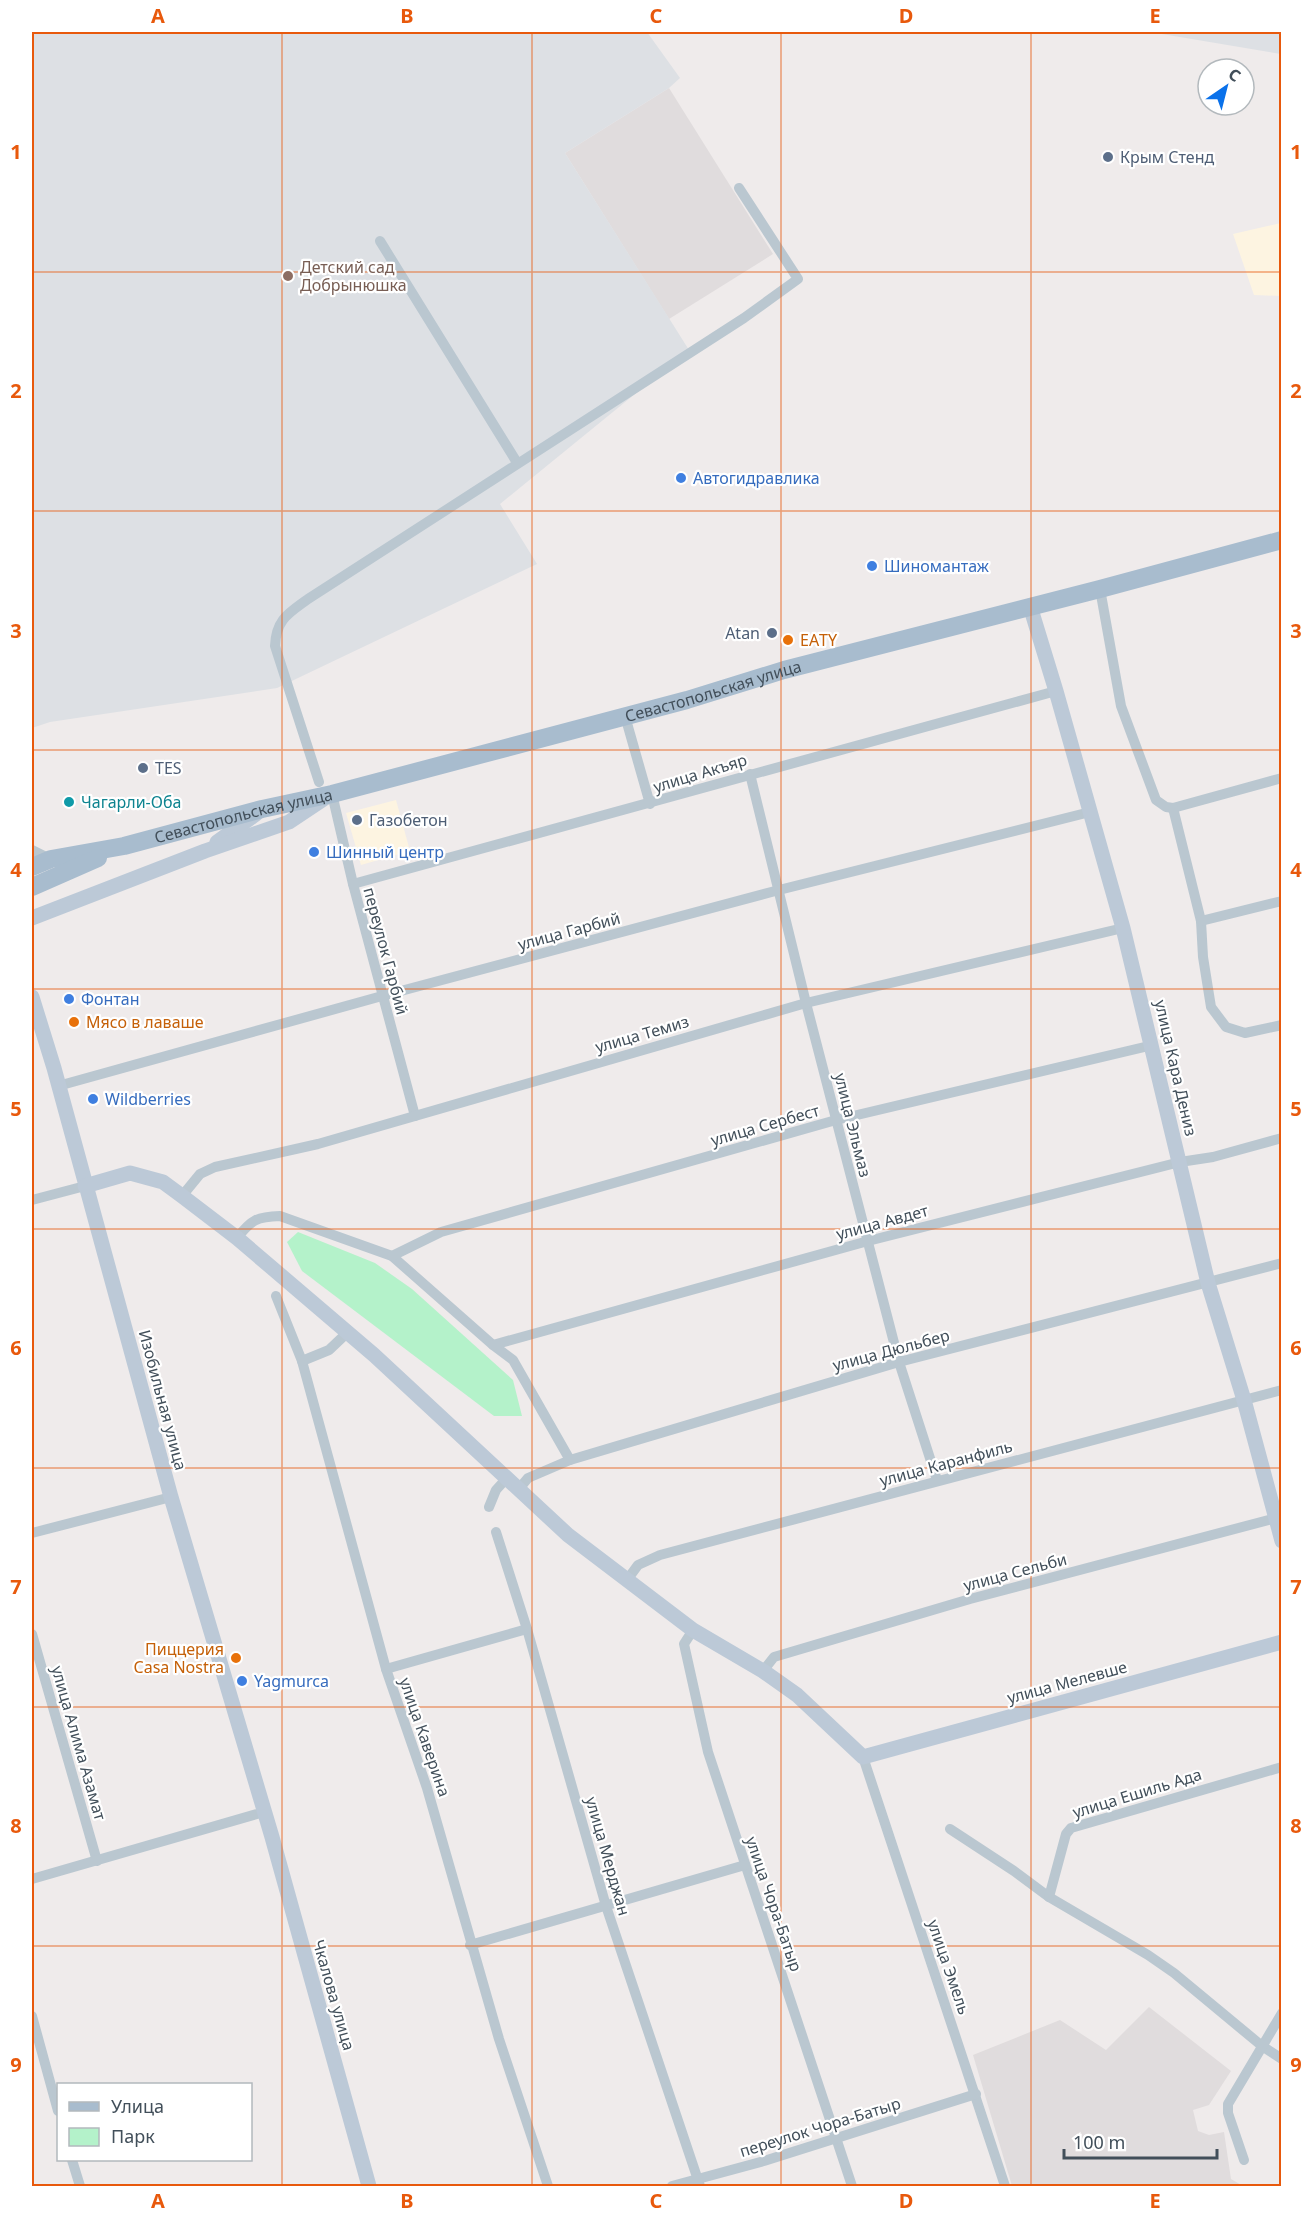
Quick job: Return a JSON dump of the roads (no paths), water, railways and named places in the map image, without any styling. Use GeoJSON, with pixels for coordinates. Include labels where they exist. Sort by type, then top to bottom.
{"type":"FeatureCollection","features":[{"type":"Feature","properties":{"kind":"main road","name":"Севастопольская улица"},"geometry":{"type":"LineString","coordinates":[[124,846],[262,809],[325,788],[687,700],[784,670],[1100,590],[1281,540]]}},
{"type":"Feature","properties":{"kind":"main road","name":"улица Кара Дениз"},"geometry":{"type":"LineString","coordinates":[[1030,606],[1123,928],[1153,1045],[1208,1283],[1279,1517],[1281,1541]]}},
{"type":"Feature","properties":{"kind":"main road"},"geometry":{"type":"LineString","coordinates":[[32,918],[205,851],[288,822],[325,788]]}},
{"type":"Feature","properties":{"kind":"main road"},"geometry":{"type":"LineString","coordinates":[[205,851],[262,809]]}},
{"type":"Feature","properties":{"kind":"main road"},"geometry":{"type":"LineString","coordinates":[[32,867],[51,859],[124,846]]}},
{"type":"Feature","properties":{"kind":"main road"},"geometry":{"type":"LineString","coordinates":[[32,887],[124,846]]}},
{"type":"Feature","properties":{"kind":"main road"},"geometry":{"type":"LineString","coordinates":[[32,924],[52,910]]}},
{"type":"Feature","properties":{"kind":"main road","name":"Изобильная улица"},"geometry":{"type":"LineString","coordinates":[[32,997],[171,1497],[264,1812]]}},
{"type":"Feature","properties":{"kind":"main road"},"geometry":{"type":"LineString","coordinates":[[86,1186],[130,1173],[163,1182],[237,1238],[348,1332],[568,1536],[693,1630],[763,1671],[797,1695],[863,1757]]}},
{"type":"Feature","properties":{"kind":"main road","name":"улица Мелевше"},"geometry":{"type":"LineString","coordinates":[[863,1757],[1281,1642]]}},
{"type":"Feature","properties":{"kind":"main road","name":"Чкалова улица"},"geometry":{"type":"LineString","coordinates":[[264,1812],[369,2187]]}},
{"type":"Feature","properties":{"kind":"street","name":"переулок Гарбий"},"geometry":{"type":"LineString","coordinates":[[415,1116],[353,884],[325,788],[276,646],[276,632],[283,617],[308,599],[744,318],[798,279],[739,188]]}},
{"type":"Feature","properties":{"kind":"street"},"geometry":{"type":"LineString","coordinates":[[380,241],[516,461]]}},
{"type":"Feature","properties":{"kind":"street"},"geometry":{"type":"LineString","coordinates":[[1100,590],[1121,706],[1156,800],[1166,807],[1173,808],[1281,778]]}},
{"type":"Feature","properties":{"kind":"street","name":"улица Акъяр"},"geometry":{"type":"LineString","coordinates":[[353,884],[1056,691]]}},
{"type":"Feature","properties":{"kind":"street"},"geometry":{"type":"LineString","coordinates":[[625,716],[650,804]]}},
{"type":"Feature","properties":{"kind":"street","name":"улица Эльмаз"},"geometry":{"type":"LineString","coordinates":[[750,774],[806,1003],[899,1362],[937,1480]]}},
{"type":"Feature","properties":{"kind":"street"},"geometry":{"type":"LineString","coordinates":[[1173,808],[1201,921],[1210,1007],[1226,1027],[1245,1033],[1281,1025]]}},
{"type":"Feature","properties":{"kind":"street","name":"улица Гарбий"},"geometry":{"type":"LineString","coordinates":[[58,1086],[382,996],[779,890],[1090,812]]}},
{"type":"Feature","properties":{"kind":"street"},"geometry":{"type":"LineString","coordinates":[[32,850],[51,859]]}},
{"type":"Feature","properties":{"kind":"street"},"geometry":{"type":"LineString","coordinates":[[1201,921],[1281,901]]}},
{"type":"Feature","properties":{"kind":"street","name":"улица Темиз"},"geometry":{"type":"LineString","coordinates":[[182,1196],[200,1174],[215,1167],[318,1144],[806,1003],[1123,928]]}},
{"type":"Feature","properties":{"kind":"street","name":"улица Сербест"},"geometry":{"type":"LineString","coordinates":[[392,1256],[441,1232],[836,1120],[1153,1045]]}},
{"type":"Feature","properties":{"kind":"street","name":"улица Авдет"},"geometry":{"type":"LineString","coordinates":[[493,1345],[867,1241],[1180,1162],[1213,1157],[1281,1138]]}},
{"type":"Feature","properties":{"kind":"street"},"geometry":{"type":"LineString","coordinates":[[32,1200],[86,1186]]}},
{"type":"Feature","properties":{"kind":"street"},"geometry":{"type":"LineString","coordinates":[[237,1238],[249,1223],[261,1217],[280,1216],[392,1256],[513,1360],[570,1460]]}},
{"type":"Feature","properties":{"kind":"street","name":"улица Дюльбер"},"geometry":{"type":"LineString","coordinates":[[518,1490],[528,1478],[570,1460],[899,1362],[1281,1263]]}},
{"type":"Feature","properties":{"kind":"street","name":"улица Каверина"},"geometry":{"type":"LineString","coordinates":[[276,1296],[302,1361],[386,1669],[427,1788],[499,2039],[548,2187]]}},
{"type":"Feature","properties":{"kind":"street"},"geometry":{"type":"LineString","coordinates":[[302,1361],[329,1350],[348,1332]]}},
{"type":"Feature","properties":{"kind":"street","name":"улица Каранфиль"},"geometry":{"type":"LineString","coordinates":[[627,1580],[638,1565],[660,1555],[1281,1390]]}},
{"type":"Feature","properties":{"kind":"street"},"geometry":{"type":"LineString","coordinates":[[489,1507],[496,1490],[506,1479]]}},
{"type":"Feature","properties":{"kind":"street"},"geometry":{"type":"LineString","coordinates":[[32,1533],[171,1497]]}},
{"type":"Feature","properties":{"kind":"street","name":"улица Сельби"},"geometry":{"type":"LineString","coordinates":[[763,1671],[774,1657],[969,1599],[1279,1517]]}},
{"type":"Feature","properties":{"kind":"street","name":"улица Мерджан"},"geometry":{"type":"LineString","coordinates":[[496,1532],[527,1629],[606,1906],[699,2182]]}},
{"type":"Feature","properties":{"kind":"street"},"geometry":{"type":"LineString","coordinates":[[386,1669],[527,1629]]}},
{"type":"Feature","properties":{"kind":"street","name":"улица Чора-Батыр"},"geometry":{"type":"LineString","coordinates":[[693,1630],[684,1644],[708,1752],[852,2187]]}},
{"type":"Feature","properties":{"kind":"street","name":"улица Алима Азамат"},"geometry":{"type":"LineString","coordinates":[[32,1634],[97,1861]]}},
{"type":"Feature","properties":{"kind":"street","name":"улица Эмель"},"geometry":{"type":"LineString","coordinates":[[863,1757],[1005,2187]]}},
{"type":"Feature","properties":{"kind":"street","name":"улица Ешиль Ада"},"geometry":{"type":"LineString","coordinates":[[1050,1897],[1066,1834],[1071,1828],[1281,1767]]}},
{"type":"Feature","properties":{"kind":"street"},"geometry":{"type":"LineString","coordinates":[[32,1879],[264,1812]]}},
{"type":"Feature","properties":{"kind":"street"},"geometry":{"type":"LineString","coordinates":[[950,1829],[1050,1897],[1174,1973],[1281,2059]]}},
{"type":"Feature","properties":{"kind":"street"},"geometry":{"type":"LineString","coordinates":[[471,1945],[745,1865]]}},
{"type":"Feature","properties":{"kind":"street"},"geometry":{"type":"LineString","coordinates":[[1244,2160],[1228,2114],[1228,2104],[1281,2013]]}},
{"type":"Feature","properties":{"kind":"street"},"geometry":{"type":"LineString","coordinates":[[32,2016],[57,2107]]}},
{"type":"Feature","properties":{"kind":"street","name":"переулок Чора-Батыр"},"geometry":{"type":"LineString","coordinates":[[672,2187],[699,2182],[976,2094]]}},
{"type":"Feature","properties":{"kind":"street"},"geometry":{"type":"LineString","coordinates":[[72,2161],[80,2187]]}},
{"type":"Feature","properties":{"kind":"place","name":"Крым Стенд"},"geometry":{"type":"Point","coordinates":[1108,157]}},
{"type":"Feature","properties":{"kind":"place","name":"Детский сад Добрынюшка"},"geometry":{"type":"Point","coordinates":[288,276]}},
{"type":"Feature","properties":{"kind":"place","name":"Автогидравлика"},"geometry":{"type":"Point","coordinates":[681,478]}},
{"type":"Feature","properties":{"kind":"place","name":"Шиномантаж"},"geometry":{"type":"Point","coordinates":[872,566]}},
{"type":"Feature","properties":{"kind":"place","name":"Atan"},"geometry":{"type":"Point","coordinates":[772,633]}},
{"type":"Feature","properties":{"kind":"place","name":"EАTY"},"geometry":{"type":"Point","coordinates":[788,640]}},
{"type":"Feature","properties":{"kind":"place","name":"TES"},"geometry":{"type":"Point","coordinates":[143,768]}},
{"type":"Feature","properties":{"kind":"place","name":"Чагарли-Оба"},"geometry":{"type":"Point","coordinates":[69,802]}},
{"type":"Feature","properties":{"kind":"place","name":"Газобетон"},"geometry":{"type":"Point","coordinates":[357,820]}},
{"type":"Feature","properties":{"kind":"place","name":"Шинный центр"},"geometry":{"type":"Point","coordinates":[314,852]}},
{"type":"Feature","properties":{"kind":"place","name":"Фонтан"},"geometry":{"type":"Point","coordinates":[69,999]}},
{"type":"Feature","properties":{"kind":"place","name":"Мясо в лаваше"},"geometry":{"type":"Point","coordinates":[74,1022]}},
{"type":"Feature","properties":{"kind":"place","name":"Wildberries"},"geometry":{"type":"Point","coordinates":[93,1099]}},
{"type":"Feature","properties":{"kind":"place","name":"Пиццерия Casa Nostra"},"geometry":{"type":"Point","coordinates":[236,1658]}},
{"type":"Feature","properties":{"kind":"place","name":"Yagmurca"},"geometry":{"type":"Point","coordinates":[242,1681]}}]}
